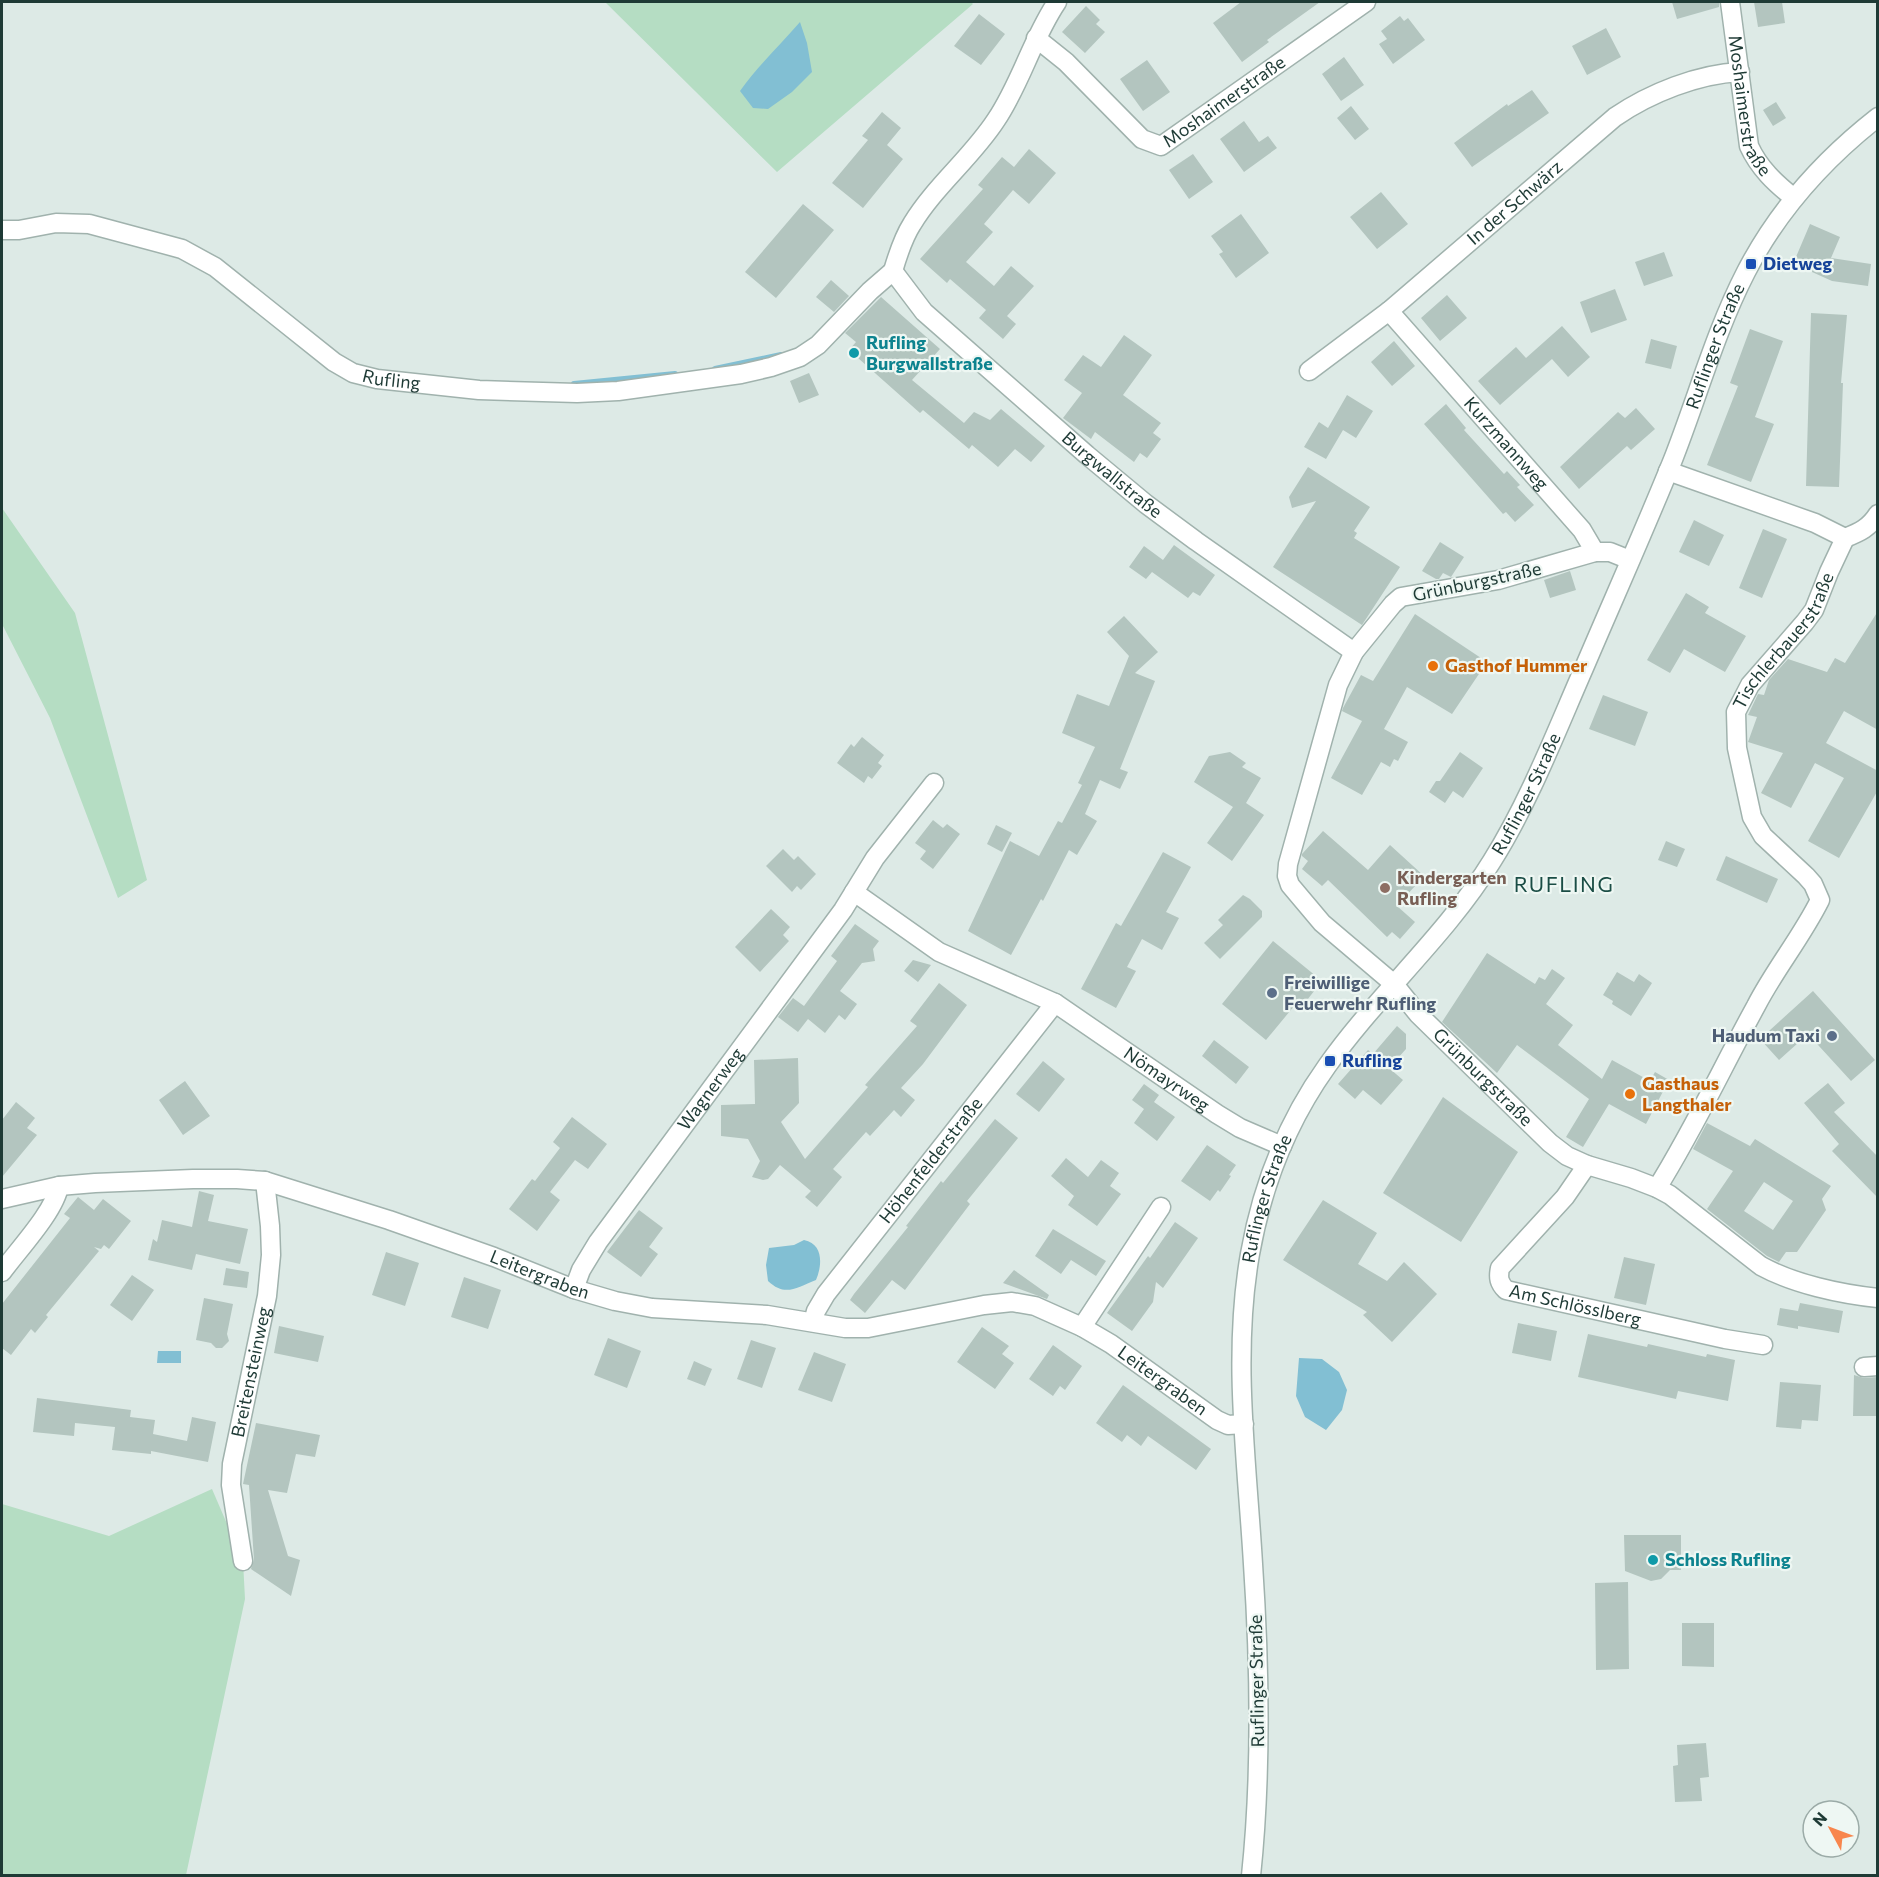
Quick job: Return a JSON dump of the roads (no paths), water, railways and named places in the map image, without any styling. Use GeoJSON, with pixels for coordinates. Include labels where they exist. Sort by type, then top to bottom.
{"type":"FeatureCollection","features":[{"type":"Feature","properties":{"kind":"street"},"geometry":{"type":"LineString","coordinates":[[893,271],[902,242],[917,216],[1000,114],[1036,38],[1057,2]]}},
{"type":"Feature","properties":{"kind":"street","name":"Moshaimerstraße"},"geometry":{"type":"LineString","coordinates":[[1036,38],[1066,62],[1142,139],[1161,146],[1366,2]]}},
{"type":"Feature","properties":{"kind":"street","name":"Moshaimerstraße"},"geometry":{"type":"LineString","coordinates":[[1730,2],[1749,146],[1764,171],[1794,198]]}},
{"type":"Feature","properties":{"kind":"street","name":"In der Schwärz"},"geometry":{"type":"LineString","coordinates":[[1309,371],[1389,311],[1616,117],[1646,99],[1708,76],[1740,72]]}},
{"type":"Feature","properties":{"kind":"street","name":"Ruflinger Straße"},"geometry":{"type":"LineString","coordinates":[[1251,1875],[1256,1820],[1258,1724],[1253,1564],[1244,1424],[1242,1329],[1244,1290],[1268,1181],[1300,1109],[1330,1061],[1475,886],[1505,839],[1567,706],[1668,471],[1727,314],[1743,278],[1771,229],[1826,161],[1878,117]]}},
{"type":"Feature","properties":{"kind":"street","name":"Rufling"},"geometry":{"type":"LineString","coordinates":[[2,230],[19,230],[57,223],[89,224],[182,249],[215,267],[334,362],[353,373],[377,379],[479,390],[577,393],[618,391],[741,374],[771,367],[801,357],[818,345],[870,291],[893,271]]}},
{"type":"Feature","properties":{"kind":"street","name":"Burgwallstraße"},"geometry":{"type":"LineString","coordinates":[[893,271],[911,297],[931,319],[1113,476],[1196,541],[1354,652]]}},
{"type":"Feature","properties":{"kind":"street","name":"Kurzmannweg"},"geometry":{"type":"LineString","coordinates":[[1389,311],[1582,530],[1595,552]]}},
{"type":"Feature","properties":{"kind":"street"},"geometry":{"type":"LineString","coordinates":[[1668,471],[1815,523],[1845,538],[1862,532],[1871,525],[1878,514]]}},
{"type":"Feature","properties":{"kind":"street","name":"Tischlerbauerstraße"},"geometry":{"type":"LineString","coordinates":[[1658,1188],[1706,1103],[1756,1005],[1804,932],[1820,900],[1813,884],[1763,836],[1752,817],[1737,748],[1736,712],[1750,685],[1814,610],[1845,538]]}},
{"type":"Feature","properties":{"kind":"street"},"geometry":{"type":"LineString","coordinates":[[1595,552],[1611,552],[1630,560]]}},
{"type":"Feature","properties":{"kind":"street","name":"Grünburgstraße"},"geometry":{"type":"LineString","coordinates":[[1595,552],[1498,580],[1401,597],[1393,604],[1354,652],[1338,686],[1288,864],[1287,876],[1290,885],[1322,923],[1394,984],[1418,1014],[1531,1126],[1567,1156],[1587,1166],[1658,1188],[1761,1266],[1777,1275],[1878,1298]]}},
{"type":"Feature","properties":{"kind":"street","name":"Wagnerweg"},"geometry":{"type":"LineString","coordinates":[[574,1289],[581,1270],[598,1242],[854,892],[875,858],[934,783]]}},
{"type":"Feature","properties":{"kind":"street"},"geometry":{"type":"LineString","coordinates":[[854,892],[939,952],[1055,1003]]}},
{"type":"Feature","properties":{"kind":"street","name":"Nömayrweg"},"geometry":{"type":"LineString","coordinates":[[1055,1003],[1217,1114],[1240,1128],[1282,1146]]}},
{"type":"Feature","properties":{"kind":"street","name":"Höhenfelderstraße"},"geometry":{"type":"LineString","coordinates":[[813,1322],[816,1311],[826,1294],[1055,1003]]}},
{"type":"Feature","properties":{"kind":"street","name":"Am Schlösslberg"},"geometry":{"type":"LineString","coordinates":[[1587,1166],[1565,1197],[1500,1268],[1498,1277],[1500,1284],[1506,1290],[1692,1332],[1763,1345]]}},
{"type":"Feature","properties":{"kind":"street","name":"Leitergraben"},"geometry":{"type":"LineString","coordinates":[[2,1199],[59,1186],[193,1179],[265,1181],[389,1220],[494,1257],[574,1289],[615,1301],[652,1308],[730,1311],[845,1328],[868,1328],[984,1305],[1012,1302],[1035,1306],[1082,1327],[1141,1364],[1217,1420],[1228,1425],[1244,1424]]}},
{"type":"Feature","properties":{"kind":"street","name":"Breitensteinweg"},"geometry":{"type":"LineString","coordinates":[[243,1561],[231,1485],[232,1464],[268,1286],[271,1236],[265,1181]]}},
{"type":"Feature","properties":{"kind":"street"},"geometry":{"type":"LineString","coordinates":[[2,1272],[49,1209],[59,1186]]}},
{"type":"Feature","properties":{"kind":"street"},"geometry":{"type":"LineString","coordinates":[[1082,1327],[1161,1207]]}},
{"type":"Feature","properties":{"kind":"water"},"geometry":{"type":"Polygon","coordinates":[[[800,22],[807,43],[812,72],[792,92],[768,109],[753,108],[740,91],[800,22]]]}},
{"type":"Feature","properties":{"kind":"water"},"geometry":{"type":"Polygon","coordinates":[[[804,1240],[815,1246],[820,1256],[816,1280],[791,1290],[774,1286],[768,1281],[766,1265],[769,1248],[794,1245],[804,1240]]]}},
{"type":"Feature","properties":{"kind":"water"},"geometry":{"type":"Polygon","coordinates":[[[158,1351],[181,1351],[181,1363],[157,1363],[158,1351]]]}},
{"type":"Feature","properties":{"kind":"water"},"geometry":{"type":"Polygon","coordinates":[[[1299,1358],[1322,1359],[1339,1372],[1347,1390],[1342,1410],[1326,1430],[1305,1417],[1296,1396],[1299,1358]]]}},
{"type":"Feature","properties":{"kind":"waterway"},"geometry":{"type":"LineString","coordinates":[[715,369],[781,355]]}},
{"type":"Feature","properties":{"kind":"waterway"},"geometry":{"type":"LineString","coordinates":[[574,384],[675,374]]}},
{"type":"Feature","properties":{"kind":"place","name":"Dietweg"},"geometry":{"type":"Point","coordinates":[1751,264]}},
{"type":"Feature","properties":{"kind":"place","name":"Rufling Burgwallstraße"},"geometry":{"type":"Point","coordinates":[854,353]}},
{"type":"Feature","properties":{"kind":"place","name":"Gasthof Hummer"},"geometry":{"type":"Point","coordinates":[1433,666]}},
{"type":"Feature","properties":{"kind":"place","name":"Kindergarten Rufling"},"geometry":{"type":"Point","coordinates":[1385,888]}},
{"type":"Feature","properties":{"kind":"place","name":"Freiwillige Feuerwehr Rufling"},"geometry":{"type":"Point","coordinates":[1272,993]}},
{"type":"Feature","properties":{"kind":"place","name":"Haudum Taxi"},"geometry":{"type":"Point","coordinates":[1832,1036]}},
{"type":"Feature","properties":{"kind":"place","name":"Rufling"},"geometry":{"type":"Point","coordinates":[1330,1061]}},
{"type":"Feature","properties":{"kind":"place","name":"Gasthaus Langthaler"},"geometry":{"type":"Point","coordinates":[1630,1094]}},
{"type":"Feature","properties":{"kind":"place","name":"Schloss Rufling"},"geometry":{"type":"Point","coordinates":[1653,1560]}},
{"type":"Feature","properties":{"kind":"district","name":"RUFLING"},"geometry":{"type":"Point","coordinates":[1564,885]}}]}
